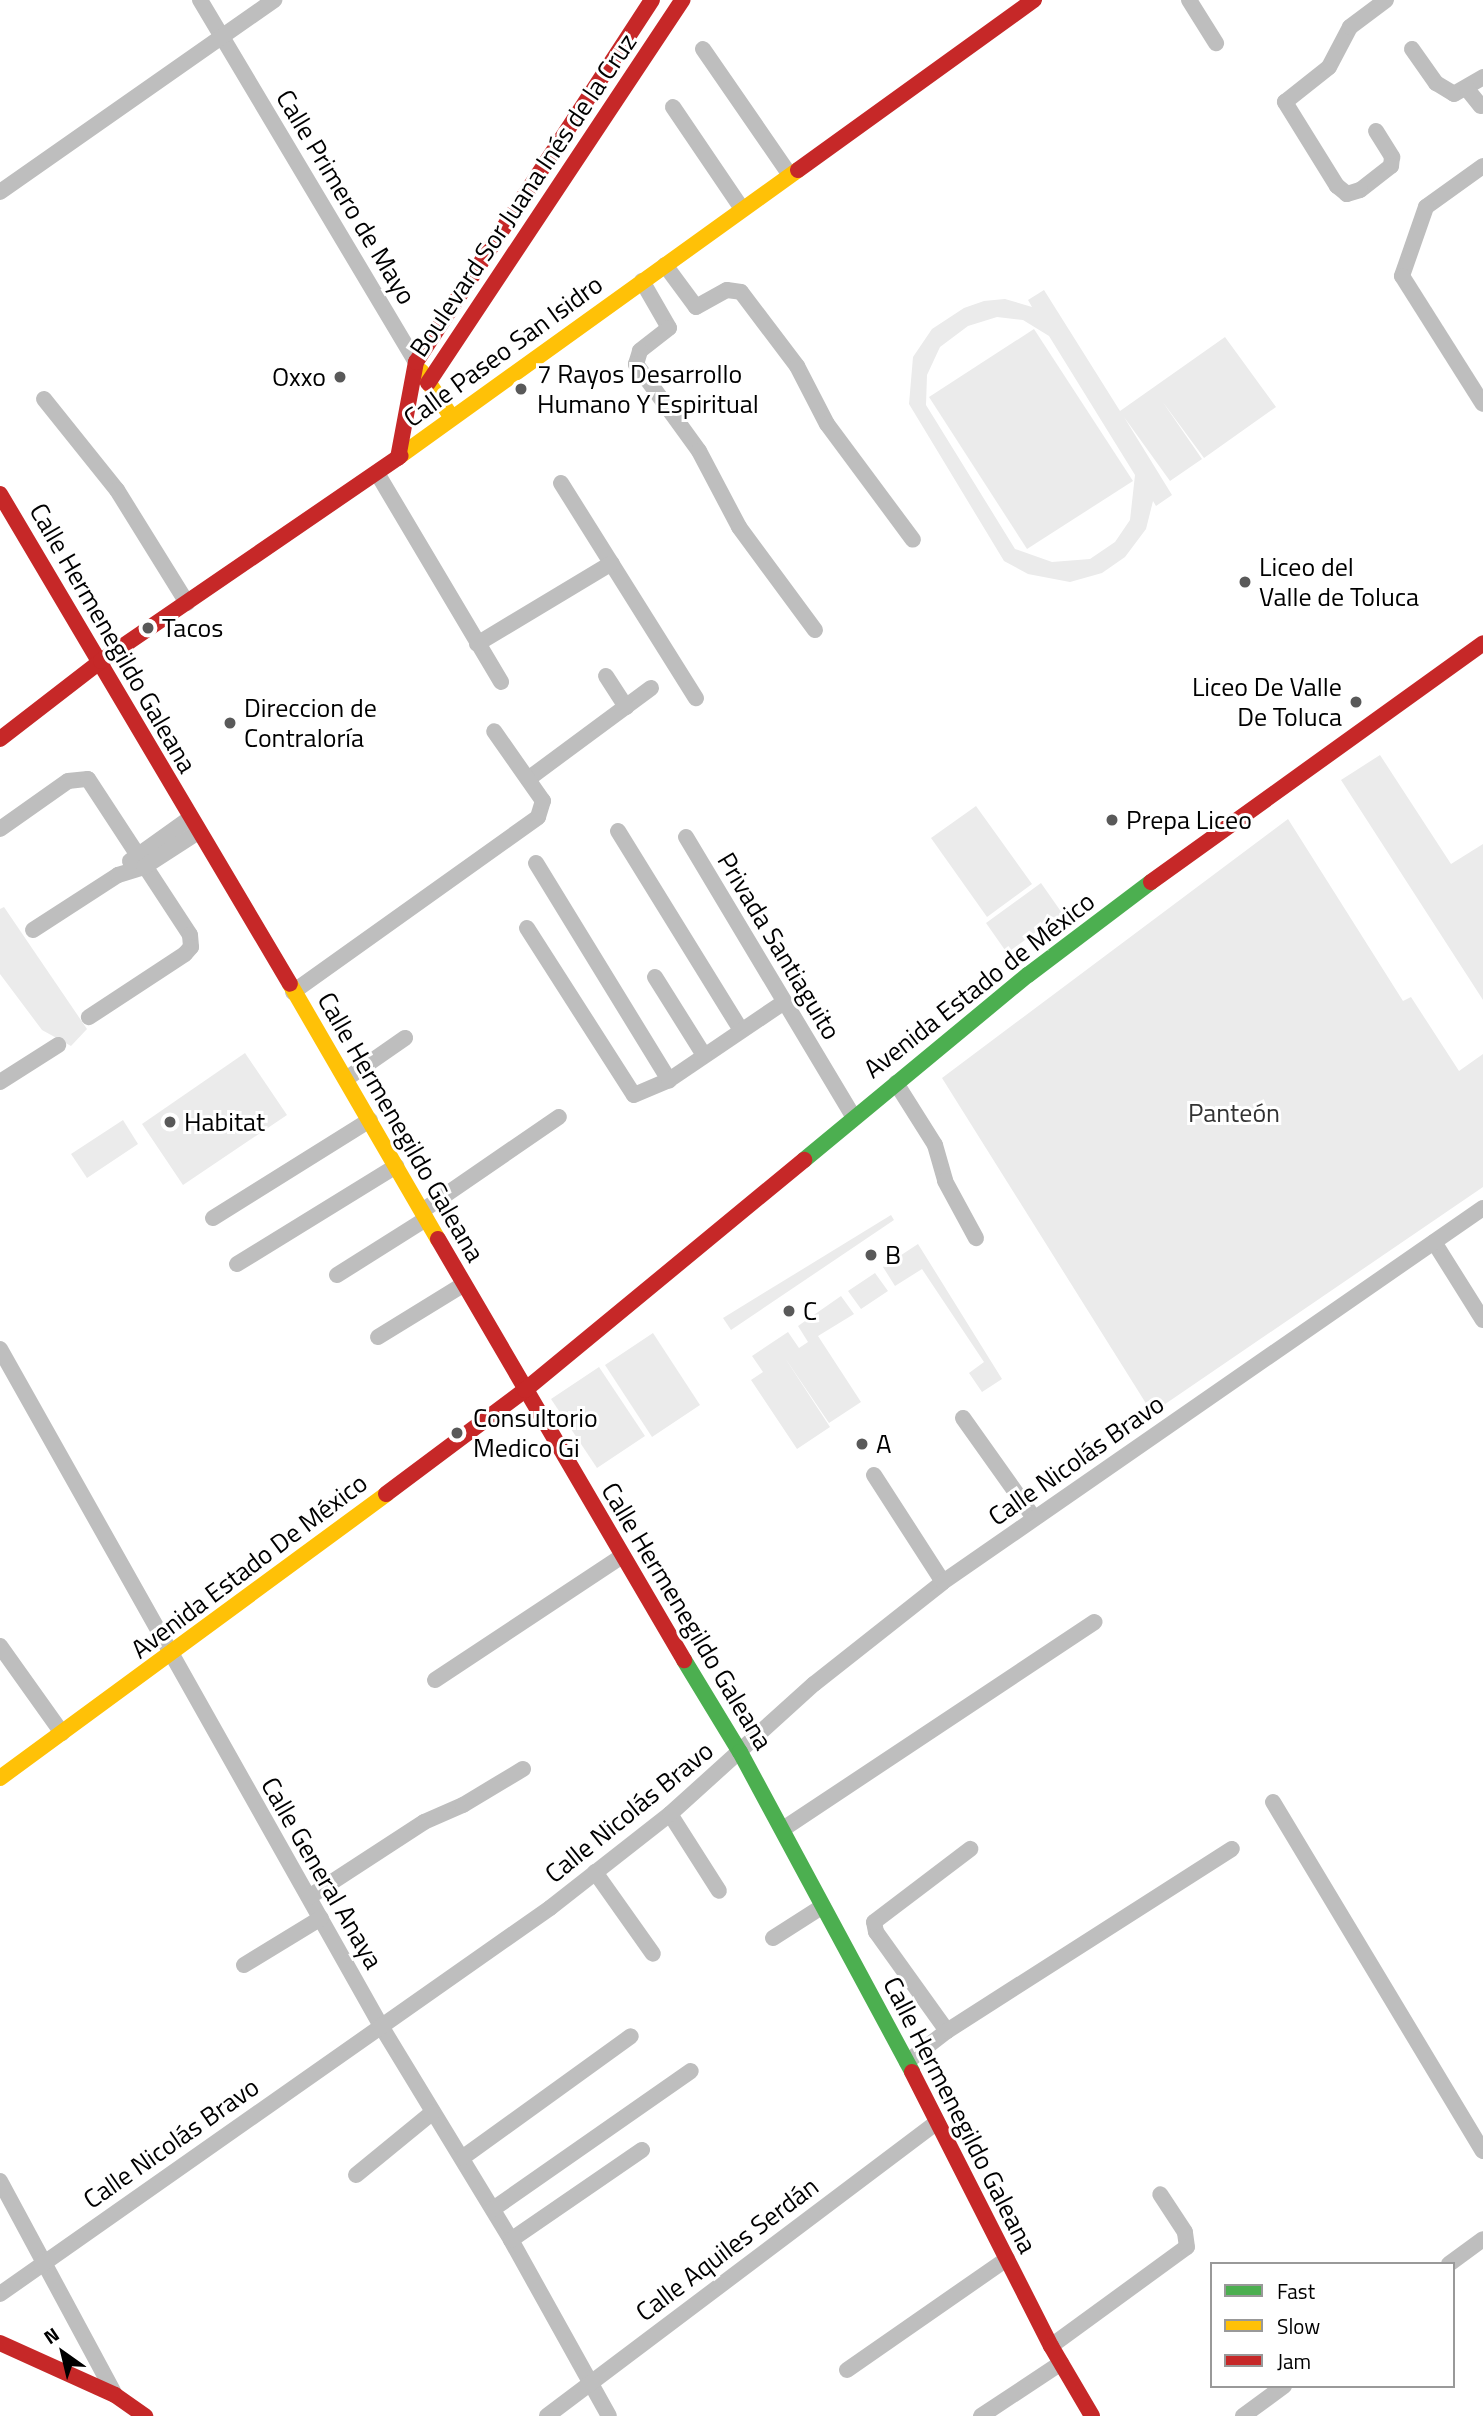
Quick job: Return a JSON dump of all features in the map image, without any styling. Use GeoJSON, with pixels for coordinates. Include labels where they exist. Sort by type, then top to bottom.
{"type":"FeatureCollection","features":[{"type":"Feature","properties":{"kind":"main road","name":"Boulevard Sor Juana Inés de la Cruz"},"geometry":{"type":"LineString","coordinates":[[416,362],[652,0]]}},
{"type":"Feature","properties":{"kind":"main road","name":"Boulevard Sor Juana Inés de la Cruz"},"geometry":{"type":"LineString","coordinates":[[428,383],[682,0]]}},
{"type":"Feature","properties":{"kind":"main road","name":"Calle Paseo San Isidro"},"geometry":{"type":"LineString","coordinates":[[0,739],[101,661],[377,473],[1034,0]]}},
{"type":"Feature","properties":{"kind":"main road","name":"Calle Primero de Mayo"},"geometry":{"type":"LineString","coordinates":[[416,362],[452,418]]}},
{"type":"Feature","properties":{"kind":"main road"},"geometry":{"type":"LineString","coordinates":[[398,457],[416,362]]}},
{"type":"Feature","properties":{"kind":"main road","name":"Calle Hermenegildo Galeana"},"geometry":{"type":"LineString","coordinates":[[0,494],[370,1120],[621,1557],[740,1752],[906,2062],[1051,2346],[1093,2416]]}},
{"type":"Feature","properties":{"kind":"main road","name":"Avenida Estado de México"},"geometry":{"type":"LineString","coordinates":[[525,1390],[853,1116],[1028,975],[1207,839],[1483,643]]}},
{"type":"Feature","properties":{"kind":"main road","name":"Avenida Estado De México"},"geometry":{"type":"LineString","coordinates":[[1,1774],[170,1657],[525,1390]]}},
{"type":"Feature","properties":{"kind":"main road"},"geometry":{"type":"LineString","coordinates":[[0,2343],[115,2395],[145,2416]]}},
{"type":"Feature","properties":{"kind":"street","name":"Calle Primero de Mayo"},"geometry":{"type":"LineString","coordinates":[[200,0],[416,362]]}},
{"type":"Feature","properties":{"kind":"street"},"geometry":{"type":"LineString","coordinates":[[0,192],[220,35],[274,0]]}},
{"type":"Feature","properties":{"kind":"street"},"geometry":{"type":"LineString","coordinates":[[1189,0],[1216,43]]}},
{"type":"Feature","properties":{"kind":"street"},"geometry":{"type":"LineString","coordinates":[[1376,131],[1392,157],[1391,166],[1360,190],[1347,194],[1337,187],[1285,102],[1328,66],[1350,27],[1386,0]]}},
{"type":"Feature","properties":{"kind":"street"},"geometry":{"type":"LineString","coordinates":[[703,49],[790,175]]}},
{"type":"Feature","properties":{"kind":"street"},"geometry":{"type":"LineString","coordinates":[[1412,49],[1436,83],[1454,94],[1467,89],[1483,77]]}},
{"type":"Feature","properties":{"kind":"street"},"geometry":{"type":"LineString","coordinates":[[1467,89],[1481,106]]}},
{"type":"Feature","properties":{"kind":"street"},"geometry":{"type":"LineString","coordinates":[[673,107],[742,209]]}},
{"type":"Feature","properties":{"kind":"street"},"geometry":{"type":"LineString","coordinates":[[1483,166],[1426,207],[1402,275],[1483,404]]}},
{"type":"Feature","properties":{"kind":"street"},"geometry":{"type":"LineString","coordinates":[[664,265],[696,307],[733,289],[741,292],[797,366],[827,424],[913,540]]}},
{"type":"Feature","properties":{"kind":"street"},"geometry":{"type":"LineString","coordinates":[[642,281],[669,328],[637,355],[636,364],[699,451],[723,504],[815,630]]}},
{"type":"Feature","properties":{"kind":"street"},"geometry":{"type":"LineString","coordinates":[[44,399],[117,490],[187,603]]}},
{"type":"Feature","properties":{"kind":"street"},"geometry":{"type":"LineString","coordinates":[[377,473],[500,682]]}},
{"type":"Feature","properties":{"kind":"street"},"geometry":{"type":"LineString","coordinates":[[561,483],[696,698]]}},
{"type":"Feature","properties":{"kind":"street"},"geometry":{"type":"LineString","coordinates":[[477,644],[612,563]]}},
{"type":"Feature","properties":{"kind":"street"},"geometry":{"type":"LineString","coordinates":[[606,676],[626,707]]}},
{"type":"Feature","properties":{"kind":"street"},"geometry":{"type":"LineString","coordinates":[[528,779],[651,688]]}},
{"type":"Feature","properties":{"kind":"street"},"geometry":{"type":"LineString","coordinates":[[293,992],[538,817],[543,801],[494,731]]}},
{"type":"Feature","properties":{"kind":"street"},"geometry":{"type":"LineString","coordinates":[[0,828],[68,781],[88,779],[190,935],[191,947],[89,1017]]}},
{"type":"Feature","properties":{"kind":"street"},"geometry":{"type":"LineString","coordinates":[[33,930],[194,825]]}},
{"type":"Feature","properties":{"kind":"street"},"geometry":{"type":"LineString","coordinates":[[618,831],[741,1030]]}},
{"type":"Feature","properties":{"kind":"street","name":"Privada Santiaguito"},"geometry":{"type":"LineString","coordinates":[[686,837],[853,1116]]}},
{"type":"Feature","properties":{"kind":"street"},"geometry":{"type":"LineString","coordinates":[[536,863],[668,1080]]}},
{"type":"Feature","properties":{"kind":"street"},"geometry":{"type":"LineString","coordinates":[[527,928],[630,1091],[645,1094],[783,1002]]}},
{"type":"Feature","properties":{"kind":"street"},"geometry":{"type":"LineString","coordinates":[[655,977],[704,1055]]}},
{"type":"Feature","properties":{"kind":"street"},"geometry":{"type":"LineString","coordinates":[[346,1079],[405,1038]]}},
{"type":"Feature","properties":{"kind":"street"},"geometry":{"type":"LineString","coordinates":[[0,1082],[58,1045]]}},
{"type":"Feature","properties":{"kind":"street"},"geometry":{"type":"LineString","coordinates":[[896,1083],[935,1145],[945,1181],[976,1238]]}},
{"type":"Feature","properties":{"kind":"street"},"geometry":{"type":"LineString","coordinates":[[337,1275],[559,1117]]}},
{"type":"Feature","properties":{"kind":"street"},"geometry":{"type":"LineString","coordinates":[[213,1218],[370,1120]]}},
{"type":"Feature","properties":{"kind":"street"},"geometry":{"type":"LineString","coordinates":[[237,1264],[396,1166]]}},
{"type":"Feature","properties":{"kind":"street","name":"Calle Nicolás Bravo"},"geometry":{"type":"LineString","coordinates":[[0,2294],[595,1872],[670,1814],[814,1684],[943,1582],[1483,1208]]}},
{"type":"Feature","properties":{"kind":"street"},"geometry":{"type":"LineString","coordinates":[[1434,1242],[1483,1320]]}},
{"type":"Feature","properties":{"kind":"street"},"geometry":{"type":"LineString","coordinates":[[378,1336],[464,1284]]}},
{"type":"Feature","properties":{"kind":"street","name":"Calle General Anaya"},"geometry":{"type":"LineString","coordinates":[[0,1349],[170,1657],[381,2026],[511,2240],[610,2416]]}},
{"type":"Feature","properties":{"kind":"street"},"geometry":{"type":"LineString","coordinates":[[963,1418],[1034,1518]]}},
{"type":"Feature","properties":{"kind":"street"},"geometry":{"type":"LineString","coordinates":[[874,1475],[943,1582]]}},
{"type":"Feature","properties":{"kind":"street"},"geometry":{"type":"LineString","coordinates":[[435,1680],[621,1557]]}},
{"type":"Feature","properties":{"kind":"street"},"geometry":{"type":"LineString","coordinates":[[783,1829],[1095,1622]]}},
{"type":"Feature","properties":{"kind":"street"},"geometry":{"type":"LineString","coordinates":[[0,1646],[62,1733]]}},
{"type":"Feature","properties":{"kind":"street"},"geometry":{"type":"LineString","coordinates":[[309,1897],[424,1822],[463,1805],[523,1769]]}},
{"type":"Feature","properties":{"kind":"street"},"geometry":{"type":"LineString","coordinates":[[1273,1801],[1483,2151]]}},
{"type":"Feature","properties":{"kind":"street"},"geometry":{"type":"LineString","coordinates":[[670,1814],[719,1891]]}},
{"type":"Feature","properties":{"kind":"street"},"geometry":{"type":"LineString","coordinates":[[947,2031],[876,1932],[874,1922],[970,1849]]}},
{"type":"Feature","properties":{"kind":"street"},"geometry":{"type":"LineString","coordinates":[[906,2062],[947,2031],[1232,1849]]}},
{"type":"Feature","properties":{"kind":"street"},"geometry":{"type":"LineString","coordinates":[[595,1872],[653,1954]]}},
{"type":"Feature","properties":{"kind":"street"},"geometry":{"type":"LineString","coordinates":[[773,1938],[823,1906]]}},
{"type":"Feature","properties":{"kind":"street"},"geometry":{"type":"LineString","coordinates":[[244,1965],[321,1918]]}},
{"type":"Feature","properties":{"kind":"street"},"geometry":{"type":"LineString","coordinates":[[461,2158],[631,2036]]}},
{"type":"Feature","properties":{"kind":"street"},"geometry":{"type":"LineString","coordinates":[[493,2209],[691,2071]]}},
{"type":"Feature","properties":{"kind":"street"},"geometry":{"type":"LineString","coordinates":[[356,2175],[433,2112]]}},
{"type":"Feature","properties":{"kind":"street","name":"Calle Aquiles Serdán"},"geometry":{"type":"LineString","coordinates":[[547,2416],[937,2122]]}},
{"type":"Feature","properties":{"kind":"street"},"geometry":{"type":"LineString","coordinates":[[511,2240],[642,2150]]}},
{"type":"Feature","properties":{"kind":"street"},"geometry":{"type":"LineString","coordinates":[[0,2181],[127,2416]]}},
{"type":"Feature","properties":{"kind":"street"},"geometry":{"type":"LineString","coordinates":[[1051,2346],[1186,2247],[1185,2232],[1160,2194]]}},
{"type":"Feature","properties":{"kind":"street"},"geometry":{"type":"LineString","coordinates":[[1452,2262],[1483,2238]]}},
{"type":"Feature","properties":{"kind":"street"},"geometry":{"type":"LineString","coordinates":[[847,2370],[1007,2259]]}},
{"type":"Feature","properties":{"kind":"street"},"geometry":{"type":"LineString","coordinates":[[981,2416],[1061,2363]]}},
{"type":"Feature","properties":{"kind":"street"},"geometry":{"type":"LineString","coordinates":[[1243,2416],[1281,2388]]}},
{"type":"Feature","properties":{"kind":"green space"},"geometry":{"type":"Polygon","coordinates":[[[1044,290],[1120,411],[1225,337],[1276,407],[1204,458],[1162,401],[1202,459],[1170,481],[1124,417],[1172,495],[1156,506],[1153,501],[1146,529],[1125,557],[1102,573],[1070,582],[1028,574],[1004,561],[909,404],[913,357],[932,329],[964,308],[984,301],[1005,299],[1032,307],[1028,300],[1044,290]],[[997,317],[968,326],[940,347],[927,375],[926,405],[1015,549],[1052,562],[1090,559],[1115,542],[1130,520],[1135,475],[1049,336],[1023,320],[997,317]]]}},
{"type":"Feature","properties":{"kind":"green space"},"geometry":{"type":"Polygon","coordinates":[[[1034,329],[1133,481],[1027,549],[929,397],[1034,329]]]}},
{"type":"Feature","properties":{"kind":"green space"},"geometry":{"type":"Polygon","coordinates":[[[1380,755],[1451,864],[1483,844],[1483,1000],[1341,780],[1380,755]]]}},
{"type":"Feature","properties":{"kind":"green space"},"geometry":{"type":"Polygon","coordinates":[[[976,806],[1032,884],[987,917],[931,838],[976,806]]]}},
{"type":"Feature","properties":{"kind":"green space","name":"Panteón"},"geometry":{"type":"Polygon","coordinates":[[[1288,819],[1403,1001],[1411,997],[1459,1071],[1483,1054],[1483,1187],[1152,1413],[942,1078],[1288,819]]]}},
{"type":"Feature","properties":{"kind":"green space"},"geometry":{"type":"Polygon","coordinates":[[[1041,883],[1062,913],[1007,953],[986,923],[1041,883]]]}},
{"type":"Feature","properties":{"kind":"green space"},"geometry":{"type":"Polygon","coordinates":[[[4,907],[87,1029],[71,1046],[42,1030],[0,974],[0,909],[4,907]]]}},
{"type":"Feature","properties":{"kind":"green space"},"geometry":{"type":"Polygon","coordinates":[[[245,1053],[287,1115],[183,1185],[142,1124],[245,1053]]]}},
{"type":"Feature","properties":{"kind":"green space"},"geometry":{"type":"Polygon","coordinates":[[[123,1120],[138,1144],[87,1178],[71,1154],[123,1120]]]}},
{"type":"Feature","properties":{"kind":"green space"},"geometry":{"type":"Polygon","coordinates":[[[891,1215],[894,1220],[731,1330],[723,1318],[891,1215]]]}},
{"type":"Feature","properties":{"kind":"green space"},"geometry":{"type":"Polygon","coordinates":[[[918,1244],[1002,1379],[982,1392],[969,1373],[984,1362],[922,1269],[895,1286],[883,1267],[918,1244]]]}},
{"type":"Feature","properties":{"kind":"green space"},"geometry":{"type":"Polygon","coordinates":[[[875,1273],[888,1291],[861,1309],[848,1291],[875,1273]]]}},
{"type":"Feature","properties":{"kind":"green space"},"geometry":{"type":"Polygon","coordinates":[[[841,1296],[854,1314],[818,1336],[861,1402],[829,1423],[785,1358],[830,1427],[797,1449],[751,1380],[763,1372],[752,1356],[788,1332],[799,1348],[808,1342],[798,1326],[841,1296]]]}},
{"type":"Feature","properties":{"kind":"green space"},"geometry":{"type":"Polygon","coordinates":[[[653,1333],[700,1405],[652,1437],[605,1365],[653,1333]]]}},
{"type":"Feature","properties":{"kind":"green space"},"geometry":{"type":"Polygon","coordinates":[[[599,1367],[645,1436],[597,1468],[551,1399],[599,1367]]]}},
{"type":"Feature","properties":{"kind":"traffic: fast"},"geometry":{"type":"LineString","coordinates":[[804,1160],[1028,975],[1151,882]]}},
{"type":"Feature","properties":{"kind":"traffic: fast"},"geometry":{"type":"LineString","coordinates":[[684,1660],[740,1752],[912,2072]]}},
{"type":"Feature","properties":{"kind":"traffic: slow"},"geometry":{"type":"LineString","coordinates":[[400,456],[798,170]]}},
{"type":"Feature","properties":{"kind":"traffic: slow"},"geometry":{"type":"LineString","coordinates":[[421,371],[452,418]]}},
{"type":"Feature","properties":{"kind":"traffic: slow"},"geometry":{"type":"LineString","coordinates":[[290,984],[438,1239]]}},
{"type":"Feature","properties":{"kind":"traffic: slow"},"geometry":{"type":"LineString","coordinates":[[0,1778],[386,1494]]}},
{"type":"Feature","properties":{"kind":"traffic: jam"},"geometry":{"type":"LineString","coordinates":[[398,458],[416,362],[652,0]]}},
{"type":"Feature","properties":{"kind":"traffic: jam"},"geometry":{"type":"LineString","coordinates":[[428,383],[682,0]]}},
{"type":"Feature","properties":{"kind":"traffic: jam"},"geometry":{"type":"LineString","coordinates":[[798,170],[1034,0]]}},
{"type":"Feature","properties":{"kind":"traffic: jam"},"geometry":{"type":"LineString","coordinates":[[0,739],[101,661],[400,456]]}},
{"type":"Feature","properties":{"kind":"traffic: jam"},"geometry":{"type":"LineString","coordinates":[[0,494],[290,984]]}},
{"type":"Feature","properties":{"kind":"traffic: jam"},"geometry":{"type":"LineString","coordinates":[[1151,882],[1483,643]]}},
{"type":"Feature","properties":{"kind":"traffic: jam"},"geometry":{"type":"LineString","coordinates":[[386,1494],[525,1390],[804,1160]]}},
{"type":"Feature","properties":{"kind":"traffic: jam"},"geometry":{"type":"LineString","coordinates":[[438,1239],[684,1660]]}},
{"type":"Feature","properties":{"kind":"traffic: jam"},"geometry":{"type":"LineString","coordinates":[[912,2072],[1051,2346],[1092,2416]]}},
{"type":"Feature","properties":{"kind":"traffic: jam"},"geometry":{"type":"LineString","coordinates":[[0,2343],[115,2395],[145,2416]]}},
{"type":"Feature","properties":{"kind":"place","name":"Oxxo"},"geometry":{"type":"Point","coordinates":[340,377]}},
{"type":"Feature","properties":{"kind":"place","name":"7 Rayos Desarrollo Humano Y Espiritual"},"geometry":{"type":"Point","coordinates":[521,389]}},
{"type":"Feature","properties":{"kind":"place","name":"Liceo del Valle de Toluca"},"geometry":{"type":"Point","coordinates":[1245,582]}},
{"type":"Feature","properties":{"kind":"place","name":"Tacos"},"geometry":{"type":"Point","coordinates":[148,628]}},
{"type":"Feature","properties":{"kind":"place","name":"Liceo De Valle De Toluca"},"geometry":{"type":"Point","coordinates":[1356,702]}},
{"type":"Feature","properties":{"kind":"place","name":"Direccion de Contraloría"},"geometry":{"type":"Point","coordinates":[230,723]}},
{"type":"Feature","properties":{"kind":"place","name":"Prepa Liceo"},"geometry":{"type":"Point","coordinates":[1112,820]}},
{"type":"Feature","properties":{"kind":"place","name":"Habitat"},"geometry":{"type":"Point","coordinates":[170,1122]}},
{"type":"Feature","properties":{"kind":"place","name":"B"},"geometry":{"type":"Point","coordinates":[871,1255]}},
{"type":"Feature","properties":{"kind":"place","name":"C"},"geometry":{"type":"Point","coordinates":[789,1311]}},
{"type":"Feature","properties":{"kind":"place","name":"Consultorio Medico Gi"},"geometry":{"type":"Point","coordinates":[457,1433]}},
{"type":"Feature","properties":{"kind":"place","name":"A"},"geometry":{"type":"Point","coordinates":[862,1444]}}]}
